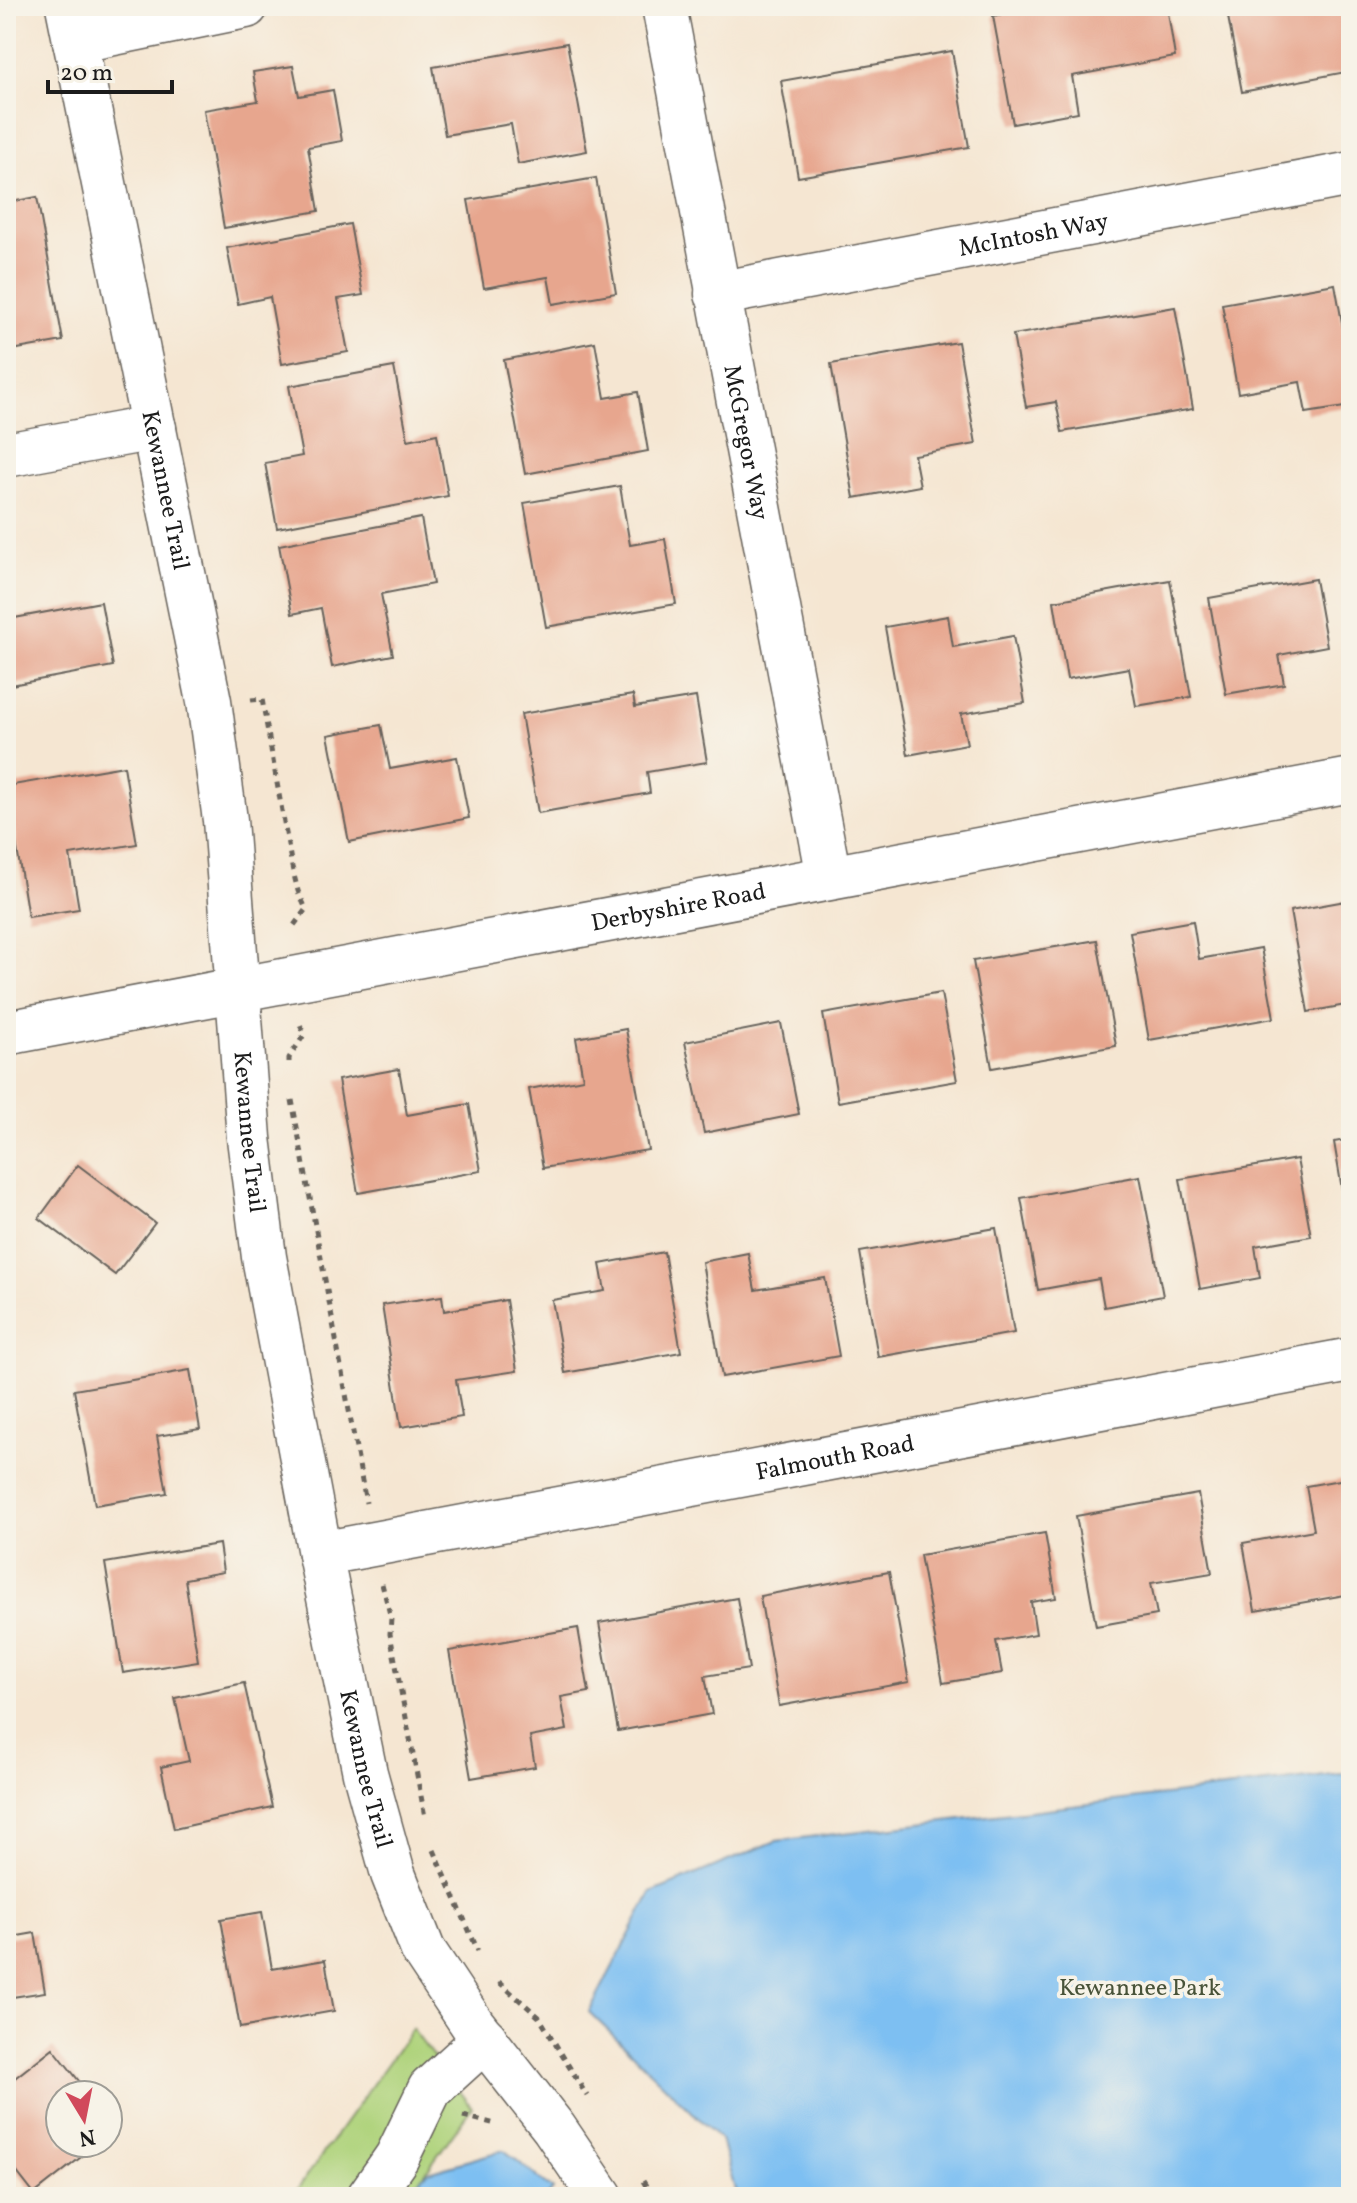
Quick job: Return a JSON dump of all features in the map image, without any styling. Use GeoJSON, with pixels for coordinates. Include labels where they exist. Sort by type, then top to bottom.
{"type":"FeatureCollection","features":[{"type":"Feature","properties":{"kind":"street"},"geometry":{"type":"LineString","coordinates":[[72,23],[246,6]]}},
{"type":"Feature","properties":{"kind":"street","name":"McGregor Way"},"geometry":{"type":"LineString","coordinates":[[664,6],[829,877]]}},
{"type":"Feature","properties":{"kind":"street","name":"Kewannee Trail"},"geometry":{"type":"LineString","coordinates":[[72,23],[209,701],[225,820],[249,1138],[264,1257],[365,1773],[393,1874],[423,1950],[601,2196]]}},
{"type":"Feature","properties":{"kind":"street","name":"McIntosh Way"},"geometry":{"type":"LineString","coordinates":[[717,294],[1351,174]]}},
{"type":"Feature","properties":{"kind":"street"},"geometry":{"type":"LineString","coordinates":[[6,455],[154,428]]}},
{"type":"Feature","properties":{"kind":"street","name":"Derbyshire Road"},"geometry":{"type":"LineString","coordinates":[[6,1033],[1351,780]]}},
{"type":"Feature","properties":{"kind":"street","name":"Falmouth Road"},"geometry":{"type":"LineString","coordinates":[[320,1554],[1351,1360]]}},
{"type":"Feature","properties":{"kind":"street"},"geometry":{"type":"LineString","coordinates":[[369,2197],[397,2157],[430,2089],[485,2039]]}},
{"type":"Feature","properties":{"kind":"path"},"geometry":{"type":"LineString","coordinates":[[289,1072],[289,1058],[304,1035],[297,1018]]}},
{"type":"Feature","properties":{"kind":"path"},"geometry":{"type":"LineString","coordinates":[[290,1086],[366,1504]]}},
{"type":"Feature","properties":{"kind":"path"},"geometry":{"type":"LineString","coordinates":[[382,1584],[391,1618],[390,1634],[403,1708],[428,1827]]}},
{"type":"Feature","properties":{"kind":"path"},"geometry":{"type":"LineString","coordinates":[[431,1842],[482,1960]]}},
{"type":"Feature","properties":{"kind":"path"},"geometry":{"type":"LineString","coordinates":[[488,1973],[539,2017],[596,2109]]}},
{"type":"Feature","properties":{"kind":"path"},"geometry":{"type":"LineString","coordinates":[[426,2097],[444,2111],[497,2124],[506,2131]]}},
{"type":"Feature","properties":{"kind":"path"},"geometry":{"type":"LineString","coordinates":[[637,2172],[653,2197]]}},
{"type":"Feature","properties":{"kind":"green space"},"geometry":{"type":"Polygon","coordinates":[[[412,2029],[472,2107],[408,2197],[292,2197],[412,2029]]]}},
{"type":"Feature","properties":{"kind":"water","name":"Kewannee Park"},"geometry":{"type":"Polygon","coordinates":[[[1351,1773],[1351,2197],[737,2197],[721,2140],[589,2012],[651,1893],[776,1841],[1351,1773]]]}},
{"type":"Feature","properties":{"kind":"water"},"geometry":{"type":"Polygon","coordinates":[[[504,2150],[553,2190],[547,2197],[401,2197],[428,2172],[504,2150]]]}},
{"type":"Feature","properties":{"kind":"building"},"geometry":{"type":"Polygon","coordinates":[[[1046,6],[1167,6],[1175,57],[1072,76],[1078,112],[1013,124],[993,16],[1046,6]]]}},
{"type":"Feature","properties":{"kind":"building"},"geometry":{"type":"Polygon","coordinates":[[[1226,6],[1351,6],[1351,71],[1242,92],[1226,6]]]}},
{"type":"Feature","properties":{"kind":"building"},"geometry":{"type":"Polygon","coordinates":[[[567,43],[587,151],[518,164],[511,124],[445,135],[433,67],[567,43]]]}},
{"type":"Feature","properties":{"kind":"building"},"geometry":{"type":"Polygon","coordinates":[[[952,51],[969,147],[798,177],[781,81],[952,51]]]}},
{"type":"Feature","properties":{"kind":"building"},"geometry":{"type":"Polygon","coordinates":[[[293,66],[299,96],[333,90],[342,141],[308,147],[319,211],[224,228],[204,110],[258,101],[253,72],[293,66]]]}},
{"type":"Feature","properties":{"kind":"building"},"geometry":{"type":"Polygon","coordinates":[[[596,178],[616,293],[553,304],[548,277],[484,288],[468,200],[596,178]]]}},
{"type":"Feature","properties":{"kind":"building"},"geometry":{"type":"Polygon","coordinates":[[[37,197],[63,341],[6,351],[6,203],[37,197]]]}},
{"type":"Feature","properties":{"kind":"building"},"geometry":{"type":"Polygon","coordinates":[[[350,224],[363,295],[338,299],[348,352],[282,364],[270,297],[238,304],[227,248],[350,224]]]}},
{"type":"Feature","properties":{"kind":"building"},"geometry":{"type":"Polygon","coordinates":[[[1335,284],[1351,372],[1351,406],[1306,413],[1300,382],[1238,393],[1222,304],[1335,284]]]}},
{"type":"Feature","properties":{"kind":"building"},"geometry":{"type":"Polygon","coordinates":[[[1175,307],[1193,409],[1062,432],[1056,402],[1026,407],[1013,335],[1175,307]]]}},
{"type":"Feature","properties":{"kind":"building"},"geometry":{"type":"Polygon","coordinates":[[[595,342],[605,398],[638,392],[648,451],[525,474],[504,360],[595,342]]]}},
{"type":"Feature","properties":{"kind":"building"},"geometry":{"type":"Polygon","coordinates":[[[958,342],[976,444],[914,455],[920,486],[854,498],[831,364],[958,342]]]}},
{"type":"Feature","properties":{"kind":"building"},"geometry":{"type":"Polygon","coordinates":[[[394,367],[408,440],[437,434],[448,496],[277,528],[265,463],[302,456],[289,386],[394,367]]]}},
{"type":"Feature","properties":{"kind":"building"},"geometry":{"type":"Polygon","coordinates":[[[620,486],[630,545],[665,539],[676,604],[546,627],[524,503],[620,486]]]}},
{"type":"Feature","properties":{"kind":"building"},"geometry":{"type":"Polygon","coordinates":[[[421,518],[433,584],[381,594],[393,655],[332,667],[321,608],[292,614],[279,545],[421,518]]]}},
{"type":"Feature","properties":{"kind":"building"},"geometry":{"type":"Polygon","coordinates":[[[1315,579],[1327,646],[1279,655],[1284,684],[1226,694],[1209,598],[1315,579]]]}},
{"type":"Feature","properties":{"kind":"building"},"geometry":{"type":"Polygon","coordinates":[[[1170,580],[1191,697],[1136,706],[1129,668],[1067,679],[1054,601],[1170,580]]]}},
{"type":"Feature","properties":{"kind":"building"},"geometry":{"type":"Polygon","coordinates":[[[101,602],[113,666],[6,686],[6,610],[9,619],[101,602]]]}},
{"type":"Feature","properties":{"kind":"building"},"geometry":{"type":"Polygon","coordinates":[[[948,616],[953,647],[1013,636],[1025,703],[961,714],[967,744],[908,755],[885,627],[948,616]]]}},
{"type":"Feature","properties":{"kind":"building"},"geometry":{"type":"Polygon","coordinates":[[[633,695],[635,707],[696,697],[707,762],[647,772],[650,793],[538,813],[521,714],[633,695]]]}},
{"type":"Feature","properties":{"kind":"building"},"geometry":{"type":"Polygon","coordinates":[[[381,725],[390,769],[457,757],[469,818],[349,842],[328,735],[381,725]]]}},
{"type":"Feature","properties":{"kind":"building"},"geometry":{"type":"Polygon","coordinates":[[[124,766],[137,844],[70,855],[79,909],[28,917],[7,786],[124,766]]]}},
{"type":"Feature","properties":{"kind":"building"},"geometry":{"type":"Polygon","coordinates":[[[1351,900],[1351,1004],[1308,1012],[1290,911],[1351,900]]]}},
{"type":"Feature","properties":{"kind":"building"},"geometry":{"type":"Polygon","coordinates":[[[1193,921],[1199,959],[1261,948],[1274,1018],[1149,1040],[1130,932],[1193,921]]]}},
{"type":"Feature","properties":{"kind":"building"},"geometry":{"type":"Polygon","coordinates":[[[1097,940],[1116,1046],[992,1068],[973,961],[1097,940]]]}},
{"type":"Feature","properties":{"kind":"building"},"geometry":{"type":"Polygon","coordinates":[[[941,993],[957,1081],[838,1102],[823,1014],[941,993]]]}},
{"type":"Feature","properties":{"kind":"building"},"geometry":{"type":"Polygon","coordinates":[[[781,1023],[799,1114],[704,1133],[685,1042],[781,1023]]]}},
{"type":"Feature","properties":{"kind":"building"},"geometry":{"type":"Polygon","coordinates":[[[626,1029],[648,1150],[543,1168],[529,1089],[583,1079],[576,1038],[626,1029]]]}},
{"type":"Feature","properties":{"kind":"building"},"geometry":{"type":"Polygon","coordinates":[[[399,1069],[407,1115],[469,1104],[481,1171],[358,1193],[338,1080],[399,1069]]]}},
{"type":"Feature","properties":{"kind":"building"},"geometry":{"type":"Polygon","coordinates":[[[1351,1139],[1351,1231],[1349,1231],[1334,1142],[1351,1139]]]}},
{"type":"Feature","properties":{"kind":"building"},"geometry":{"type":"Polygon","coordinates":[[[1297,1159],[1311,1236],[1255,1246],[1260,1278],[1200,1289],[1180,1179],[1297,1159]]]}},
{"type":"Feature","properties":{"kind":"building"},"geometry":{"type":"Polygon","coordinates":[[[78,1165],[155,1223],[115,1275],[39,1218],[78,1165]]]}},
{"type":"Feature","properties":{"kind":"building"},"geometry":{"type":"Polygon","coordinates":[[[1140,1176],[1163,1296],[1104,1307],[1099,1279],[1038,1290],[1021,1198],[1140,1176]]]}},
{"type":"Feature","properties":{"kind":"building"},"geometry":{"type":"Polygon","coordinates":[[[996,1228],[1014,1333],[878,1357],[860,1252],[996,1228]]]}},
{"type":"Feature","properties":{"kind":"building"},"geometry":{"type":"Polygon","coordinates":[[[664,1252],[681,1352],[565,1373],[552,1300],[605,1291],[600,1264],[664,1252]]]}},
{"type":"Feature","properties":{"kind":"building"},"geometry":{"type":"Polygon","coordinates":[[[748,1253],[755,1290],[825,1278],[839,1356],[722,1377],[702,1262],[748,1253]]]}},
{"type":"Feature","properties":{"kind":"building"},"geometry":{"type":"Polygon","coordinates":[[[442,1296],[444,1311],[506,1300],[517,1371],[456,1380],[462,1417],[401,1427],[382,1305],[442,1296]]]}},
{"type":"Feature","properties":{"kind":"building"},"geometry":{"type":"Polygon","coordinates":[[[190,1370],[200,1429],[157,1436],[167,1493],[95,1505],[74,1390],[190,1370]]]}},
{"type":"Feature","properties":{"kind":"building"},"geometry":{"type":"Polygon","coordinates":[[[1351,1478],[1351,1594],[1255,1611],[1243,1543],[1314,1530],[1306,1486],[1351,1478]]]}},
{"type":"Feature","properties":{"kind":"building"},"geometry":{"type":"Polygon","coordinates":[[[1198,1494],[1212,1573],[1151,1583],[1157,1615],[1096,1626],[1076,1516],[1198,1494]]]}},
{"type":"Feature","properties":{"kind":"building"},"geometry":{"type":"Polygon","coordinates":[[[1045,1533],[1056,1598],[1031,1602],[1036,1634],[996,1641],[1002,1673],[943,1683],[920,1555],[1045,1533]]]}},
{"type":"Feature","properties":{"kind":"building"},"geometry":{"type":"Polygon","coordinates":[[[219,1544],[223,1572],[185,1579],[198,1661],[123,1673],[105,1563],[219,1544]]]}},
{"type":"Feature","properties":{"kind":"building"},"geometry":{"type":"Polygon","coordinates":[[[889,1572],[909,1682],[779,1706],[760,1596],[889,1572]]]}},
{"type":"Feature","properties":{"kind":"building"},"geometry":{"type":"Polygon","coordinates":[[[737,1598],[749,1669],[705,1676],[712,1714],[618,1731],[599,1623],[737,1598]]]}},
{"type":"Feature","properties":{"kind":"building"},"geometry":{"type":"Polygon","coordinates":[[[578,1628],[589,1692],[561,1697],[567,1730],[530,1737],[535,1767],[471,1778],[449,1651],[578,1628]]]}},
{"type":"Feature","properties":{"kind":"building"},"geometry":{"type":"Polygon","coordinates":[[[244,1683],[272,1807],[174,1829],[161,1767],[189,1761],[175,1698],[244,1683]]]}},
{"type":"Feature","properties":{"kind":"building"},"geometry":{"type":"Polygon","coordinates":[[[262,1912],[272,1969],[325,1960],[334,2011],[240,2028],[221,1919],[262,1912]]]}},
{"type":"Feature","properties":{"kind":"building"},"geometry":{"type":"Polygon","coordinates":[[[35,1933],[45,1992],[6,1998],[6,1938],[35,1933]]]}},
{"type":"Feature","properties":{"kind":"building"},"geometry":{"type":"Polygon","coordinates":[[[53,2048],[77,2079],[44,2079],[44,2159],[79,2159],[34,2194],[6,2158],[6,2085],[53,2048]]]}}]}
